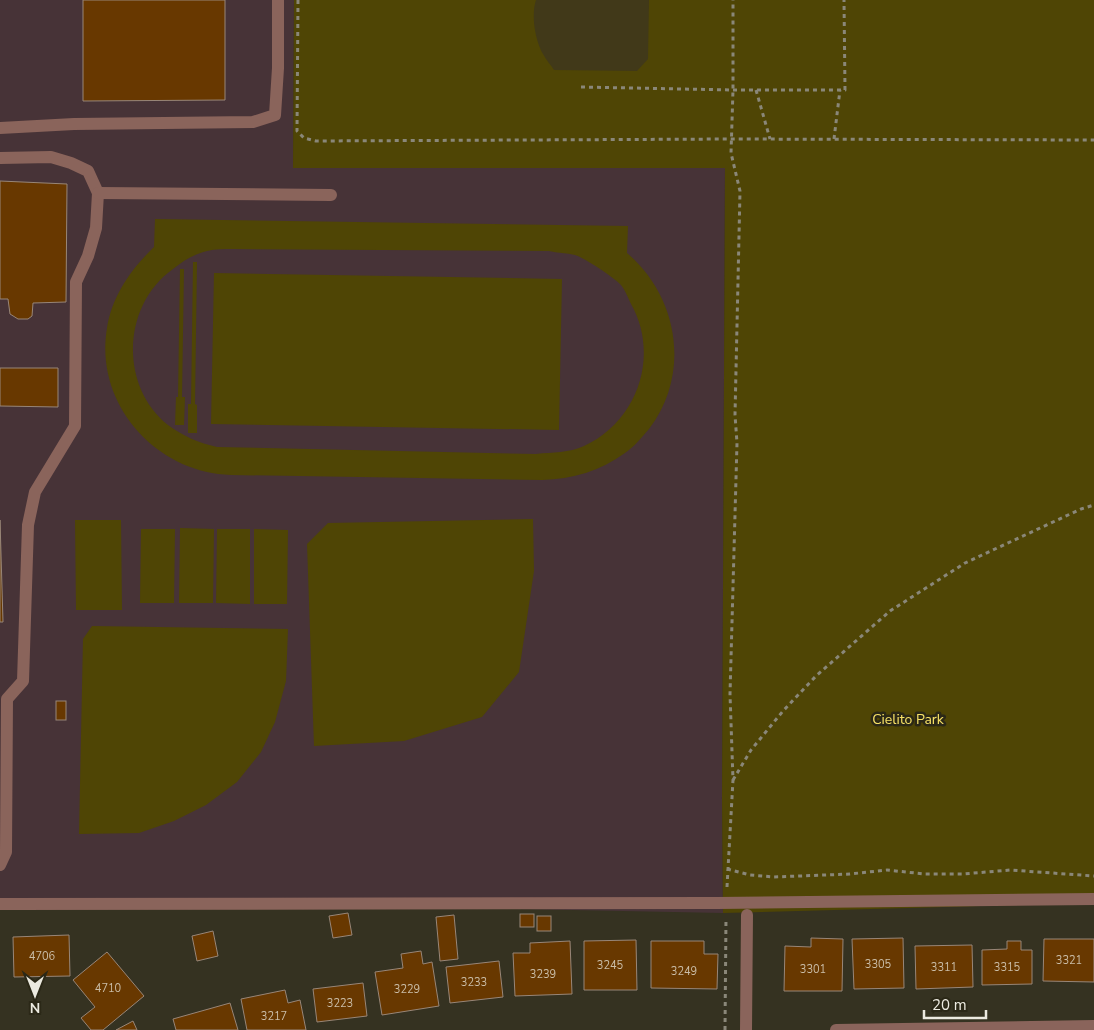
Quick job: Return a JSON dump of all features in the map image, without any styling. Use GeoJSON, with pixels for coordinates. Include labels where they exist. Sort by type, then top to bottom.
{"type":"FeatureCollection","features":[{"type":"Feature","properties":{"kind":"street"},"geometry":{"type":"LineString","coordinates":[[0,128],[74,124],[253,122],[275,115],[278,68],[278,0]]}},
{"type":"Feature","properties":{"kind":"street"},"geometry":{"type":"LineString","coordinates":[[0,158],[51,157],[71,163],[88,171],[98,193],[96,228],[88,256],[76,282],[75,426],[36,492],[28,525],[23,681],[7,699],[6,852],[0,865]]}},
{"type":"Feature","properties":{"kind":"street"},"geometry":{"type":"LineString","coordinates":[[98,193],[331,195]]}},
{"type":"Feature","properties":{"kind":"street"},"geometry":{"type":"LineString","coordinates":[[0,904],[1094,899]]}},
{"type":"Feature","properties":{"kind":"street"},"geometry":{"type":"LineString","coordinates":[[746,1030],[747,915]]}},
{"type":"Feature","properties":{"kind":"street"},"geometry":{"type":"LineString","coordinates":[[836,1030],[1094,1026]]}},
{"type":"Feature","properties":{"kind":"path"},"geometry":{"type":"LineString","coordinates":[[298,0],[297,131],[304,138],[316,142],[732,139],[1094,140]]}},
{"type":"Feature","properties":{"kind":"path"},"geometry":{"type":"LineString","coordinates":[[733,0],[732,163],[740,191],[735,415],[738,443],[730,694],[733,780],[727,869],[750,875],[774,877],[850,874],[887,870],[924,874],[964,874],[1010,870],[1094,876]]}},
{"type":"Feature","properties":{"kind":"path"},"geometry":{"type":"LineString","coordinates":[[581,87],[845,90],[844,0]]}},
{"type":"Feature","properties":{"kind":"path"},"geometry":{"type":"LineString","coordinates":[[756,90],[770,139]]}},
{"type":"Feature","properties":{"kind":"path"},"geometry":{"type":"LineString","coordinates":[[834,139],[840,90]]}},
{"type":"Feature","properties":{"kind":"path"},"geometry":{"type":"LineString","coordinates":[[733,780],[751,750],[783,711],[816,676],[890,611],[965,563],[1081,510],[1094,506]]}},
{"type":"Feature","properties":{"kind":"path"},"geometry":{"type":"LineString","coordinates":[[725,1030],[726,902]]}},
{"type":"Feature","properties":{"kind":"shaded area"},"geometry":{"type":"Polygon","coordinates":[[[0,0],[294,0],[293,168],[725,168],[723,913],[0,899],[0,0]]]}},
{"type":"Feature","properties":{"kind":"green space","name":"Cielito Park"},"geometry":{"type":"Polygon","coordinates":[[[294,0],[1094,0],[1094,903],[723,913],[725,168],[293,168],[294,0]]]}},
{"type":"Feature","properties":{"kind":"green space"},"geometry":{"type":"Polygon","coordinates":[[[155,219],[628,226],[627,253],[645,271],[658,291],[668,314],[673,337],[674,361],[671,384],[662,407],[649,429],[632,448],[606,465],[586,473],[565,478],[542,480],[231,475],[204,471],[178,462],[155,448],[136,429],[121,407],[110,383],[106,356],[107,328],[113,305],[130,274],[154,247],[155,219]],[[230,249],[202,252],[173,269],[156,284],[144,303],[136,324],[133,346],[135,368],[141,389],[152,409],[168,425],[191,439],[217,447],[536,454],[567,451],[584,446],[603,435],[618,420],[630,404],[639,385],[643,365],[643,344],[640,324],[620,284],[599,268],[580,257],[549,251],[230,249]]]}},
{"type":"Feature","properties":{"kind":"green space"},"geometry":{"type":"Polygon","coordinates":[[[193,262],[197,262],[195,404],[197,405],[197,433],[188,433],[188,404],[191,404],[193,262]]]}},
{"type":"Feature","properties":{"kind":"green space"},"geometry":{"type":"Polygon","coordinates":[[[180,269],[184,269],[182,397],[185,397],[184,425],[175,425],[176,397],[178,397],[180,269]]]}},
{"type":"Feature","properties":{"kind":"green space"},"geometry":{"type":"Polygon","coordinates":[[[214,273],[562,279],[559,430],[211,424],[214,273]]]}},
{"type":"Feature","properties":{"kind":"green space"},"geometry":{"type":"Polygon","coordinates":[[[533,519],[534,571],[519,672],[482,717],[404,741],[314,746],[307,544],[328,523],[533,519]]]}},
{"type":"Feature","properties":{"kind":"green space"},"geometry":{"type":"Polygon","coordinates":[[[75,520],[121,520],[122,610],[76,610],[75,520]]]}},
{"type":"Feature","properties":{"kind":"green space"},"geometry":{"type":"Polygon","coordinates":[[[180,528],[214,529],[213,603],[179,603],[180,528]]]}},
{"type":"Feature","properties":{"kind":"green space"},"geometry":{"type":"Polygon","coordinates":[[[141,529],[175,529],[174,603],[140,603],[141,529]]]}},
{"type":"Feature","properties":{"kind":"green space"},"geometry":{"type":"Polygon","coordinates":[[[217,529],[250,529],[250,604],[216,603],[217,529]]]}},
{"type":"Feature","properties":{"kind":"green space"},"geometry":{"type":"Polygon","coordinates":[[[254,529],[288,530],[287,604],[254,604],[254,529]]]}},
{"type":"Feature","properties":{"kind":"green space"},"geometry":{"type":"Polygon","coordinates":[[[92,626],[288,629],[286,681],[275,722],[261,752],[237,782],[206,805],[174,821],[139,833],[79,834],[83,639],[92,626]]]}},
{"type":"Feature","properties":{"kind":"sand"},"geometry":{"type":"Polygon","coordinates":[[[536,0],[649,0],[648,59],[637,71],[554,70],[543,54],[536,35],[534,13],[536,0]]]}},
{"type":"Feature","properties":{"kind":"building"},"geometry":{"type":"Polygon","coordinates":[[[83,0],[225,0],[225,100],[83,101],[83,0]]]}},
{"type":"Feature","properties":{"kind":"building"},"geometry":{"type":"Polygon","coordinates":[[[0,181],[67,184],[66,302],[33,303],[32,316],[28,319],[18,319],[10,314],[8,299],[0,299],[0,181]]]}},
{"type":"Feature","properties":{"kind":"building"},"geometry":{"type":"Polygon","coordinates":[[[0,368],[58,368],[58,407],[0,406],[0,368]]]}},
{"type":"Feature","properties":{"kind":"building"},"geometry":{"type":"Polygon","coordinates":[[[0,520],[3,622],[0,622],[0,520]]]}},
{"type":"Feature","properties":{"kind":"building"},"geometry":{"type":"Polygon","coordinates":[[[56,701],[66,701],[66,720],[56,720],[56,701]]]}},
{"type":"Feature","properties":{"kind":"building"},"geometry":{"type":"Polygon","coordinates":[[[348,913],[352,935],[333,938],[329,916],[348,913]]]}},
{"type":"Feature","properties":{"kind":"building"},"geometry":{"type":"Polygon","coordinates":[[[520,914],[534,914],[534,927],[520,927],[520,914]]]}},
{"type":"Feature","properties":{"kind":"building"},"geometry":{"type":"Polygon","coordinates":[[[454,915],[458,959],[440,961],[436,917],[454,915]]]}},
{"type":"Feature","properties":{"kind":"building"},"geometry":{"type":"Polygon","coordinates":[[[537,916],[551,916],[551,931],[537,931],[537,916]]]}},
{"type":"Feature","properties":{"kind":"building"},"geometry":{"type":"Polygon","coordinates":[[[213,931],[218,956],[197,961],[192,936],[213,931]]]}},
{"type":"Feature","properties":{"kind":"building"},"geometry":{"type":"Polygon","coordinates":[[[69,935],[70,976],[14,977],[13,937],[69,935]]]}},
{"type":"Feature","properties":{"kind":"building"},"geometry":{"type":"Polygon","coordinates":[[[811,938],[843,939],[842,991],[784,991],[785,946],[811,947],[811,938]]]}},
{"type":"Feature","properties":{"kind":"building"},"geometry":{"type":"Polygon","coordinates":[[[903,938],[904,988],[854,989],[852,939],[903,938]]]}},
{"type":"Feature","properties":{"kind":"building"},"geometry":{"type":"Polygon","coordinates":[[[1044,939],[1094,939],[1094,982],[1043,981],[1044,939]]]}},
{"type":"Feature","properties":{"kind":"building"},"geometry":{"type":"Polygon","coordinates":[[[636,940],[637,990],[584,990],[584,941],[636,940]]]}},
{"type":"Feature","properties":{"kind":"building"},"geometry":{"type":"Polygon","coordinates":[[[570,941],[572,994],[515,996],[513,953],[530,953],[530,943],[570,941]]]}},
{"type":"Feature","properties":{"kind":"building"},"geometry":{"type":"Polygon","coordinates":[[[651,941],[704,941],[704,954],[718,954],[717,989],[651,988],[651,941]]]}},
{"type":"Feature","properties":{"kind":"building"},"geometry":{"type":"Polygon","coordinates":[[[1007,941],[1021,941],[1021,950],[1032,950],[1032,984],[982,985],[982,950],[1007,949],[1007,941]]]}},
{"type":"Feature","properties":{"kind":"building"},"geometry":{"type":"Polygon","coordinates":[[[972,945],[973,987],[916,989],[915,946],[972,945]]]}},
{"type":"Feature","properties":{"kind":"building"},"geometry":{"type":"Polygon","coordinates":[[[421,951],[423,964],[432,962],[439,1006],[382,1015],[375,972],[403,968],[401,954],[421,951]]]}},
{"type":"Feature","properties":{"kind":"building"},"geometry":{"type":"Polygon","coordinates":[[[107,952],[144,996],[103,1030],[91,1030],[81,1018],[95,1007],[73,980],[107,952]]]}},
{"type":"Feature","properties":{"kind":"building"},"geometry":{"type":"Polygon","coordinates":[[[499,961],[503,997],[450,1003],[446,967],[499,961]]]}},
{"type":"Feature","properties":{"kind":"building"},"geometry":{"type":"Polygon","coordinates":[[[363,983],[367,1016],[317,1022],[313,989],[363,983]]]}},
{"type":"Feature","properties":{"kind":"building"},"geometry":{"type":"Polygon","coordinates":[[[285,990],[288,1003],[300,1000],[306,1030],[247,1030],[241,999],[285,990]]]}},
{"type":"Feature","properties":{"kind":"building"},"geometry":{"type":"Polygon","coordinates":[[[230,1003],[238,1030],[176,1030],[173,1019],[230,1003]]]}},
{"type":"Feature","properties":{"kind":"building"},"geometry":{"type":"Polygon","coordinates":[[[133,1021],[137,1030],[116,1030],[133,1021]]]}}]}
